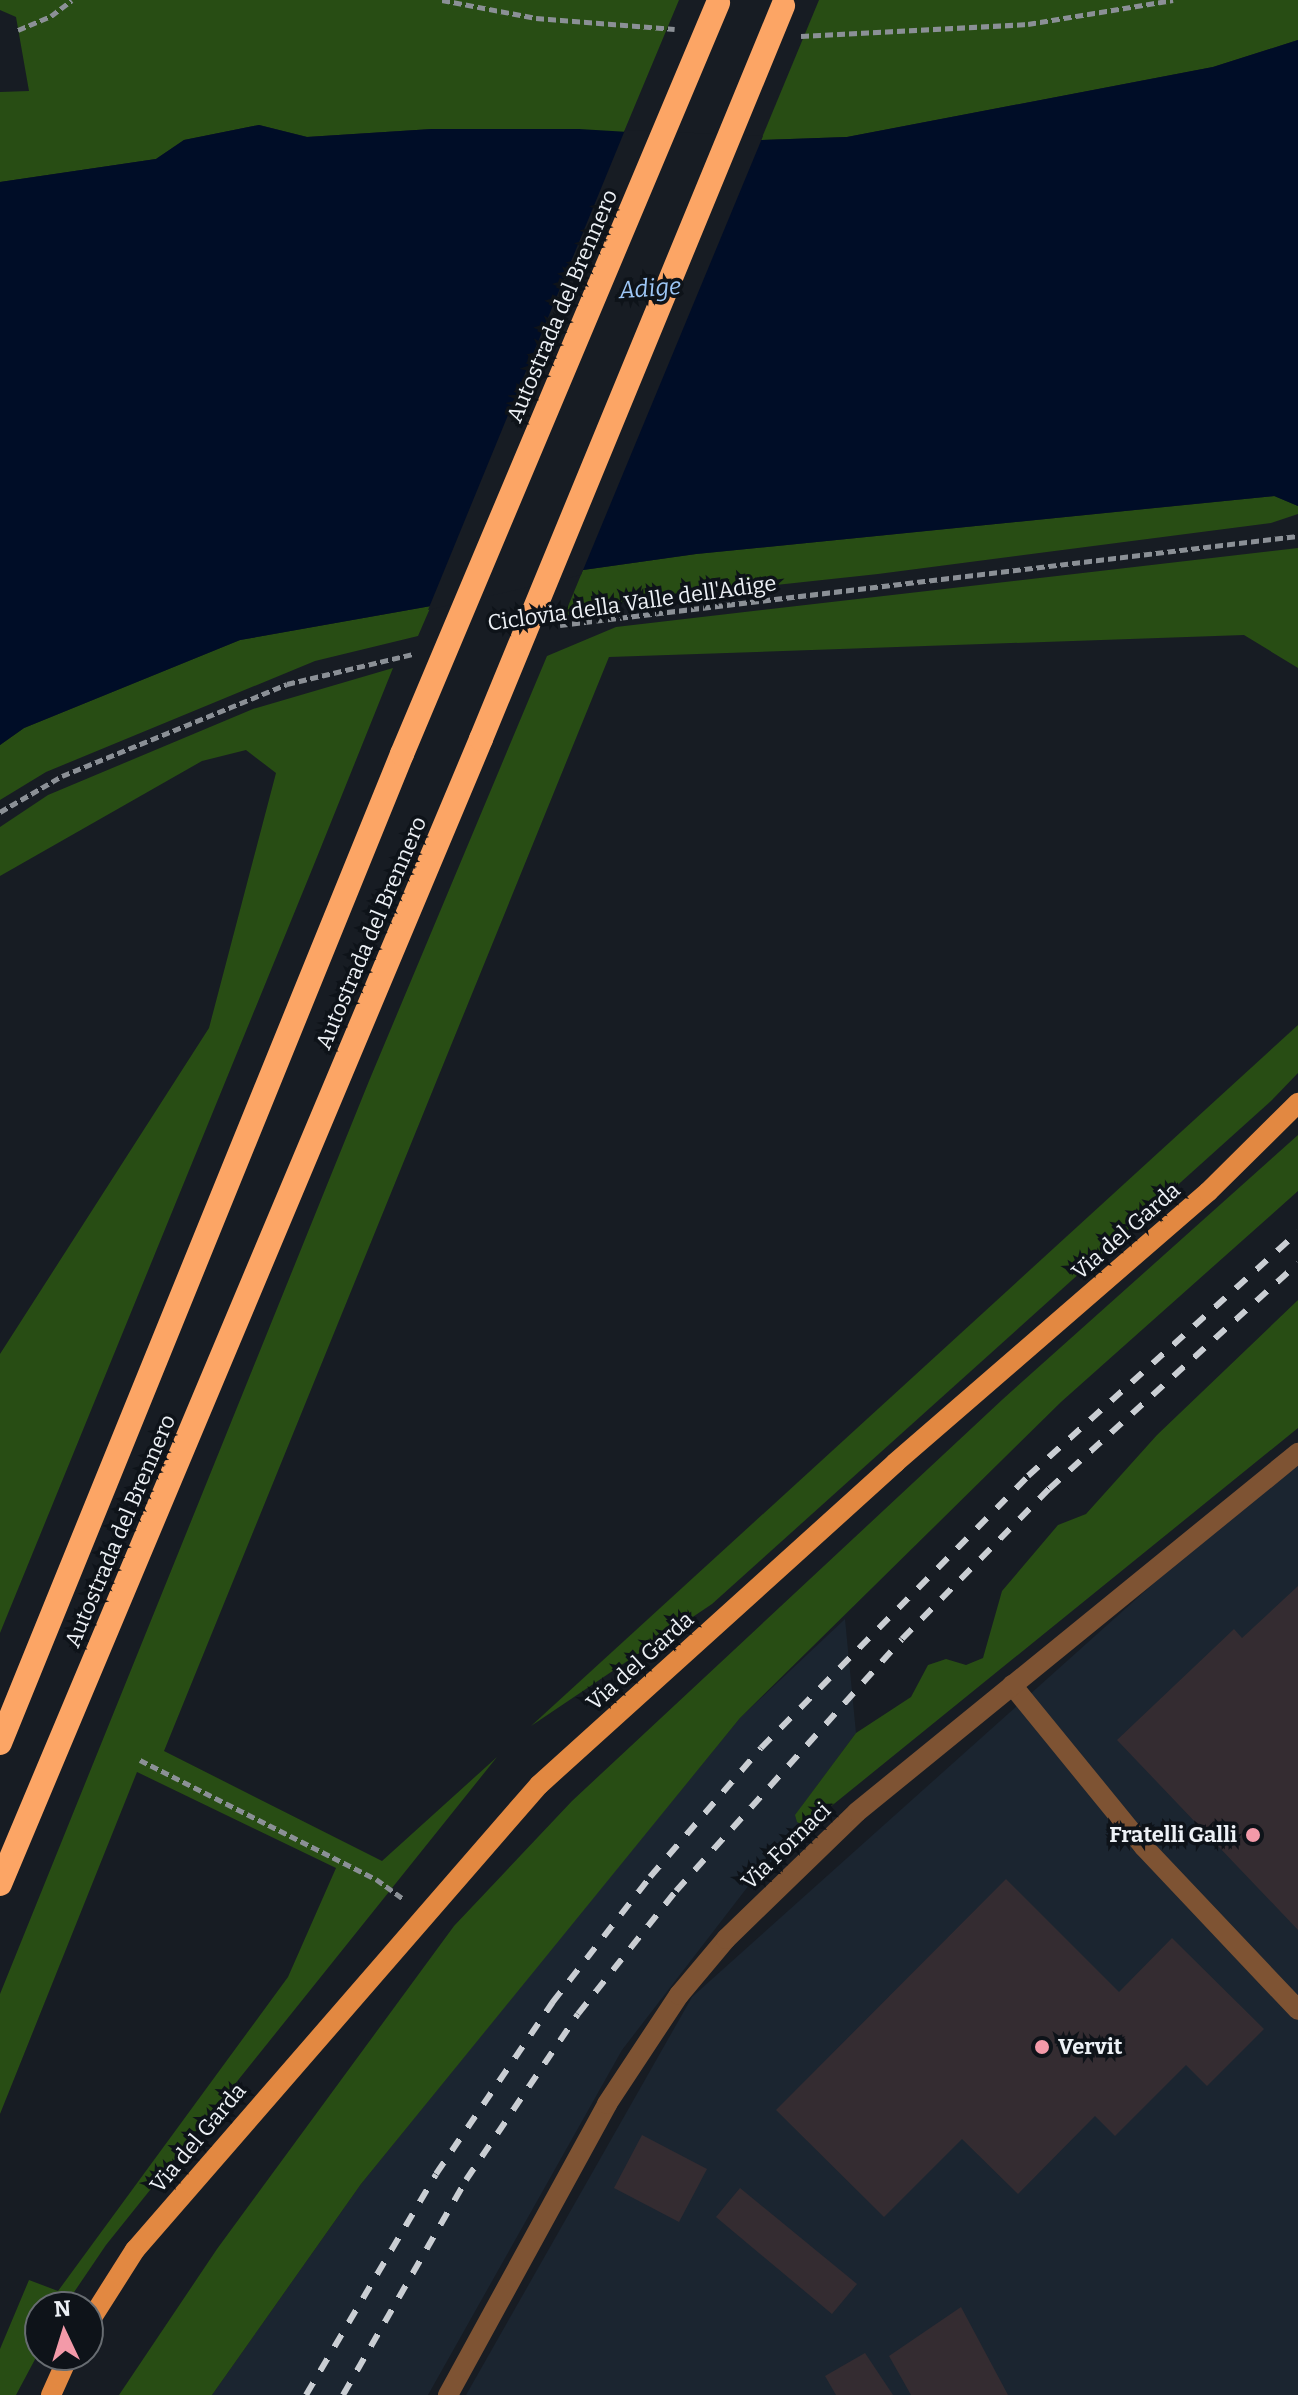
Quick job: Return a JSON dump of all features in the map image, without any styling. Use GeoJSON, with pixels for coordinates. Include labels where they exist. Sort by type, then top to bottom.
{"type":"FeatureCollection","features":[{"type":"Feature","properties":{"kind":"highway","name":"Autostrada del Brennero"},"geometry":{"type":"LineString","coordinates":[[0,1743],[402,754],[718,2]]}},
{"type":"Feature","properties":{"kind":"highway","name":"Autostrada del Brennero"},"geometry":{"type":"LineString","coordinates":[[0,1884],[481,739],[784,3]]}},
{"type":"Feature","properties":{"kind":"main road","name":"Via del Garda"},"geometry":{"type":"LineString","coordinates":[[104,2299],[135,2250],[539,1785],[895,1463],[1208,1192],[1298,1103]]}},
{"type":"Feature","properties":{"kind":"main road"},"geometry":{"type":"LineString","coordinates":[[51,2395],[62,2371]]}},
{"type":"Feature","properties":{"kind":"street","name":"Via Fornaci"},"geometry":{"type":"LineString","coordinates":[[448,2395],[607,2104],[679,1995],[772,1891],[846,1822],[1298,1453]]}},
{"type":"Feature","properties":{"kind":"street"},"geometry":{"type":"LineString","coordinates":[[1012,1685],[1144,1847],[1298,2010]]}},
{"type":"Feature","properties":{"kind":"path"},"geometry":{"type":"LineString","coordinates":[[18,30],[51,16],[72,0]]}},
{"type":"Feature","properties":{"kind":"path"},"geometry":{"type":"LineString","coordinates":[[442,0],[536,18],[632,26]]}},
{"type":"Feature","properties":{"kind":"path"},"geometry":{"type":"LineString","coordinates":[[817,37],[1028,24],[1173,0]]}},
{"type":"Feature","properties":{"kind":"path"},"geometry":{"type":"LineString","coordinates":[[1295,537],[1298,544]]}},
{"type":"Feature","properties":{"kind":"path","name":"Ciclovia della Valle dell'Adige"},"geometry":{"type":"LineString","coordinates":[[556,626],[1295,537]]}},
{"type":"Feature","properties":{"kind":"path"},"geometry":{"type":"LineString","coordinates":[[0,812],[62,776],[287,684],[416,653]]}},
{"type":"Feature","properties":{"kind":"path"},"geometry":{"type":"LineString","coordinates":[[140,1760],[376,1879],[425,1914]]}},
{"type":"Feature","properties":{"kind":"shaded area"},"geometry":{"type":"Polygon","coordinates":[[[1298,1454],[1298,2395],[466,2395],[692,1997],[1298,1454]]]}},
{"type":"Feature","properties":{"kind":"shaded area"},"geometry":{"type":"Polygon","coordinates":[[[845,1619],[856,1733],[802,1806],[803,1825],[824,1812],[756,1876],[622,2050],[428,2395],[212,2395],[361,2184],[573,1922],[740,1718],[845,1619]]]}},
{"type":"Feature","properties":{"kind":"green space"},"geometry":{"type":"Polygon","coordinates":[[[0,0],[679,0],[623,134],[432,129],[307,137],[259,125],[184,140],[156,159],[0,182],[0,92],[29,91],[16,17],[0,10],[0,0]]]}},
{"type":"Feature","properties":{"kind":"green space"},"geometry":{"type":"Polygon","coordinates":[[[819,0],[1298,0],[1298,40],[1213,67],[847,137],[761,140],[819,0]]]}},
{"type":"Feature","properties":{"kind":"green space"},"geometry":{"type":"Polygon","coordinates":[[[1275,496],[1298,506],[1298,514],[1271,523],[878,574],[635,600],[564,616],[583,570],[696,554],[1275,496]]]}},
{"type":"Feature","properties":{"kind":"green space"},"geometry":{"type":"Polygon","coordinates":[[[1298,548],[1298,668],[1244,635],[609,657],[164,1751],[382,1861],[497,1757],[106,2245],[75,2291],[58,2291],[288,1977],[336,1868],[137,1772],[0,2114],[0,1994],[369,1081],[547,656],[616,627],[1298,548]]]}},
{"type":"Feature","properties":{"kind":"green space"},"geometry":{"type":"Polygon","coordinates":[[[431,606],[418,636],[315,661],[46,772],[0,800],[0,745],[24,728],[240,640],[431,606]]]}},
{"type":"Feature","properties":{"kind":"green space"},"geometry":{"type":"Polygon","coordinates":[[[393,668],[0,1633],[0,1354],[209,1028],[276,773],[246,750],[202,761],[0,876],[0,827],[48,795],[253,709],[393,668]]]}},
{"type":"Feature","properties":{"kind":"green space"},"geometry":{"type":"Polygon","coordinates":[[[1298,1025],[1298,1073],[1271,1101],[712,1604],[531,1726],[1298,1025]]]}},
{"type":"Feature","properties":{"kind":"green space"},"geometry":{"type":"Polygon","coordinates":[[[1298,1135],[1298,1191],[1061,1402],[740,1718],[361,2184],[212,2395],[119,2395],[217,2249],[454,1926],[572,1801],[1003,1399],[1298,1135]]]}},
{"type":"Feature","properties":{"kind":"green space"},"geometry":{"type":"Polygon","coordinates":[[[1298,1300],[1298,1428],[824,1812],[803,1825],[797,1822],[795,1815],[856,1733],[911,1697],[928,1665],[946,1659],[966,1665],[983,1658],[1002,1591],[1058,1525],[1086,1514],[1157,1435],[1298,1300]]]}},
{"type":"Feature","properties":{"kind":"green space"},"geometry":{"type":"Polygon","coordinates":[[[29,2280],[58,2291],[24,2291],[29,2280]]]}},
{"type":"Feature","properties":{"kind":"green space"},"geometry":{"type":"Polygon","coordinates":[[[24,2292],[24,2371],[29,2371],[16,2395],[0,2395],[0,2349],[24,2292]]]}},
{"type":"Feature","properties":{"kind":"water","name":"Adige"},"geometry":{"type":"Polygon","coordinates":[[[1298,40],[1298,506],[1274,496],[696,554],[583,570],[431,606],[240,640],[24,728],[0,745],[0,182],[156,159],[184,140],[259,125],[307,137],[432,129],[579,129],[761,140],[847,137],[1213,67],[1298,40]]]}},
{"type":"Feature","properties":{"kind":"pier"},"geometry":{"type":"Polygon","coordinates":[[[625,130],[763,136],[581,575],[428,610],[625,130]]]}},
{"type":"Feature","properties":{"kind":"building","name":"Fratelli Galli"},"geometry":{"type":"Polygon","coordinates":[[[1298,1586],[1298,1930],[1117,1740],[1234,1629],[1242,1638],[1298,1586]]]}},
{"type":"Feature","properties":{"kind":"building","name":"Vervit"},"geometry":{"type":"Polygon","coordinates":[[[1006,1879],[1119,1992],[1172,1938],[1264,2029],[1207,2086],[1186,2065],[1115,2136],[1095,2116],[1018,2194],[962,2139],[884,2217],[776,2110],[1006,1879]]]}},
{"type":"Feature","properties":{"kind":"building"},"geometry":{"type":"Polygon","coordinates":[[[642,2135],[707,2169],[679,2222],[614,2188],[642,2135]]]}},
{"type":"Feature","properties":{"kind":"building"},"geometry":{"type":"Polygon","coordinates":[[[740,2188],[857,2284],[832,2314],[716,2217],[740,2188]]]}},
{"type":"Feature","properties":{"kind":"building"},"geometry":{"type":"Polygon","coordinates":[[[961,2307],[1008,2395],[911,2395],[889,2356],[961,2307]]]}},
{"type":"Feature","properties":{"kind":"building"},"geometry":{"type":"Polygon","coordinates":[[[865,2353],[893,2395],[836,2395],[825,2376],[865,2353]]]}},
{"type":"Feature","properties":{"kind":"railway"},"geometry":{"type":"LineString","coordinates":[[306,2395],[436,2174],[552,2003],[650,1877],[761,1748],[1028,1476],[1298,1232]]}},
{"type":"Feature","properties":{"kind":"railway"},"geometry":{"type":"LineString","coordinates":[[343,2395],[466,2180],[578,2014],[676,1891],[902,1639],[1049,1489],[1298,1263]]}},
{"type":"Feature","properties":{"kind":"place","name":"Fratelli Galli"},"geometry":{"type":"Point","coordinates":[1253,1835]}},
{"type":"Feature","properties":{"kind":"place","name":"Vervit"},"geometry":{"type":"Point","coordinates":[1042,2047]}}]}
